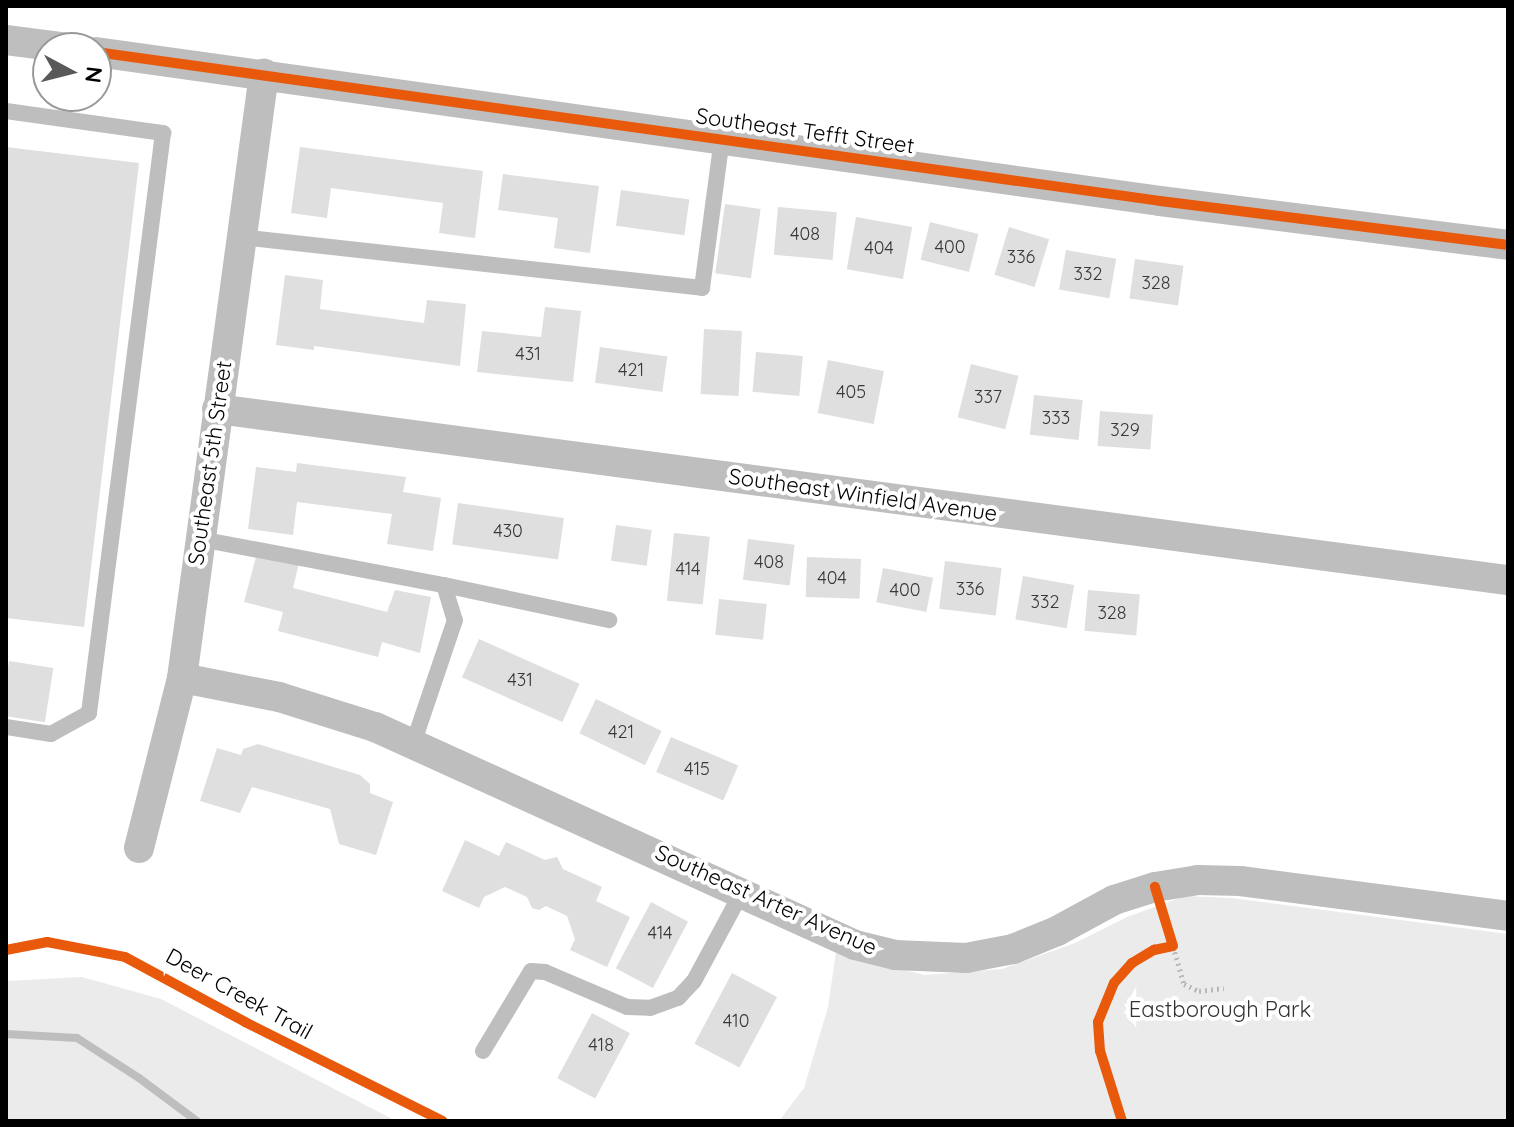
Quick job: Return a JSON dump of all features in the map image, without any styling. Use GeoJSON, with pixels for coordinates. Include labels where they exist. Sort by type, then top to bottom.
{"type":"FeatureCollection","features":[{"type":"Feature","properties":{"kind":"street"},"geometry":{"type":"LineString","coordinates":[[6,40],[32,43]]}},
{"type":"Feature","properties":{"kind":"street","name":"Southeast Tefft Street"},"geometry":{"type":"LineString","coordinates":[[112,54],[1508,245]]}},
{"type":"Feature","properties":{"kind":"street","name":"Southeast 5th Street"},"geometry":{"type":"LineString","coordinates":[[139,848],[182,678],[264,74]]}},
{"type":"Feature","properties":{"kind":"street","name":"Southeast Winfield Avenue"},"geometry":{"type":"LineString","coordinates":[[217,409],[1508,580]]}},
{"type":"Feature","properties":{"kind":"street","name":"Southeast Arter Avenue"},"geometry":{"type":"LineString","coordinates":[[182,678],[327,711],[413,744],[743,890],[855,945],[895,955],[942,960],[1013,949],[1057,931],[1114,900],[1155,887],[1198,880],[1240,881],[1508,916]]}},
{"type":"Feature","properties":{"kind":"lane"},"geometry":{"type":"LineString","coordinates":[[6,111],[163,133],[89,713],[51,734],[6,727]]}},
{"type":"Feature","properties":{"kind":"lane"},"geometry":{"type":"LineString","coordinates":[[241,237],[702,288],[722,139]]}},
{"type":"Feature","properties":{"kind":"lane"},"geometry":{"type":"LineString","coordinates":[[200,539],[609,620]]}},
{"type":"Feature","properties":{"kind":"lane"},"geometry":{"type":"LineString","coordinates":[[413,744],[455,620],[444,585]]}},
{"type":"Feature","properties":{"kind":"lane"},"geometry":{"type":"LineString","coordinates":[[483,1051],[531,971],[545,972],[627,1007],[650,1008],[678,998],[694,981],[743,890]]}},
{"type":"Feature","properties":{"kind":"path"},"geometry":{"type":"LineString","coordinates":[[1168,931],[1168,947],[1184,984],[1199,991],[1224,988]]}},
{"type":"Feature","properties":{"kind":"green space","name":"Eastborough Park"},"geometry":{"type":"Polygon","coordinates":[[[1185,896],[1232,898],[1508,934],[1508,1121],[779,1121],[804,1088],[828,1007],[836,952],[924,975],[1002,969],[1075,943],[1127,917],[1185,896]]]}},
{"type":"Feature","properties":{"kind":"green space"},"geometry":{"type":"Polygon","coordinates":[[[82,977],[161,999],[396,1121],[6,1121],[6,981],[82,977]]]}},
{"type":"Feature","properties":{"kind":"building"},"geometry":{"type":"Polygon","coordinates":[[[6,147],[139,163],[84,627],[6,618],[6,147]]]}},
{"type":"Feature","properties":{"kind":"building"},"geometry":{"type":"Polygon","coordinates":[[[300,147],[483,171],[475,238],[439,233],[443,203],[331,188],[327,218],[291,213],[300,147]]]}},
{"type":"Feature","properties":{"kind":"building"},"geometry":{"type":"Polygon","coordinates":[[[503,174],[599,186],[590,253],[554,248],[558,218],[498,210],[503,174]]]}},
{"type":"Feature","properties":{"kind":"building"},"geometry":{"type":"Polygon","coordinates":[[[621,190],[689,200],[684,235],[616,226],[621,190]]]}},
{"type":"Feature","properties":{"kind":"building"},"geometry":{"type":"Polygon","coordinates":[[[725,204],[761,209],[751,278],[715,273],[725,204]]]}},
{"type":"Feature","properties":{"kind":"building"},"geometry":{"type":"Polygon","coordinates":[[[778,207],[837,212],[833,260],[774,255],[778,207]]]}},
{"type":"Feature","properties":{"kind":"building"},"geometry":{"type":"Polygon","coordinates":[[[856,217],[912,227],[903,279],[847,269],[856,217]]]}},
{"type":"Feature","properties":{"kind":"building"},"geometry":{"type":"Polygon","coordinates":[[[930,222],[979,234],[969,272],[921,260],[930,222]]]}},
{"type":"Feature","properties":{"kind":"building"},"geometry":{"type":"Polygon","coordinates":[[[1009,227],[1049,239],[1035,287],[994,275],[1009,227]]]}},
{"type":"Feature","properties":{"kind":"building"},"geometry":{"type":"Polygon","coordinates":[[[1066,250],[1116,259],[1109,298],[1059,289],[1066,250]]]}},
{"type":"Feature","properties":{"kind":"building"},"geometry":{"type":"Polygon","coordinates":[[[1135,259],[1184,266],[1178,305],[1129,299],[1135,259]]]}},
{"type":"Feature","properties":{"kind":"building"},"geometry":{"type":"Polygon","coordinates":[[[285,275],[323,280],[320,309],[424,323],[427,300],[466,304],[460,366],[314,346],[314,350],[276,345],[285,275]]]}},
{"type":"Feature","properties":{"kind":"building"},"geometry":{"type":"Polygon","coordinates":[[[545,307],[581,311],[573,382],[477,372],[482,331],[541,337],[545,307]]]}},
{"type":"Feature","properties":{"kind":"building"},"geometry":{"type":"Polygon","coordinates":[[[704,329],[742,331],[739,396],[701,394],[704,329]]]}},
{"type":"Feature","properties":{"kind":"building"},"geometry":{"type":"Polygon","coordinates":[[[600,347],[667,356],[662,392],[595,383],[600,347]]]}},
{"type":"Feature","properties":{"kind":"building"},"geometry":{"type":"Polygon","coordinates":[[[756,352],[803,356],[799,396],[753,392],[756,352]]]}},
{"type":"Feature","properties":{"kind":"building"},"geometry":{"type":"Polygon","coordinates":[[[828,360],[884,371],[874,424],[818,413],[828,360]]]}},
{"type":"Feature","properties":{"kind":"building"},"geometry":{"type":"Polygon","coordinates":[[[971,364],[1019,376],[1005,429],[958,417],[971,364]]]}},
{"type":"Feature","properties":{"kind":"building"},"geometry":{"type":"Polygon","coordinates":[[[1034,395],[1083,400],[1079,440],[1030,435],[1034,395]]]}},
{"type":"Feature","properties":{"kind":"building"},"geometry":{"type":"Polygon","coordinates":[[[1100,411],[1153,415],[1150,450],[1098,446],[1100,411]]]}},
{"type":"Feature","properties":{"kind":"building"},"geometry":{"type":"Polygon","coordinates":[[[297,463],[406,477],[403,492],[441,498],[433,551],[387,544],[392,514],[297,502],[293,535],[248,529],[256,467],[296,472],[297,463]]]}},
{"type":"Feature","properties":{"kind":"building"},"geometry":{"type":"Polygon","coordinates":[[[458,503],[564,518],[558,559],[452,545],[458,503]]]}},
{"type":"Feature","properties":{"kind":"building"},"geometry":{"type":"Polygon","coordinates":[[[616,525],[652,530],[647,566],[611,561],[616,525]]]}},
{"type":"Feature","properties":{"kind":"building"},"geometry":{"type":"Polygon","coordinates":[[[674,533],[710,537],[703,604],[667,601],[674,533]]]}},
{"type":"Feature","properties":{"kind":"building"},"geometry":{"type":"Polygon","coordinates":[[[748,539],[795,545],[790,585],[743,580],[748,539]]]}},
{"type":"Feature","properties":{"kind":"building"},"geometry":{"type":"Polygon","coordinates":[[[257,553],[299,563],[293,588],[387,612],[395,590],[431,597],[420,653],[382,642],[378,657],[278,631],[283,612],[244,602],[257,553]]]}},
{"type":"Feature","properties":{"kind":"building"},"geometry":{"type":"Polygon","coordinates":[[[807,557],[861,559],[860,599],[806,597],[807,557]]]}},
{"type":"Feature","properties":{"kind":"building"},"geometry":{"type":"Polygon","coordinates":[[[945,561],[1002,568],[996,616],[939,609],[945,561]]]}},
{"type":"Feature","properties":{"kind":"building"},"geometry":{"type":"Polygon","coordinates":[[[883,568],[933,578],[926,612],[876,602],[883,568]]]}},
{"type":"Feature","properties":{"kind":"building"},"geometry":{"type":"Polygon","coordinates":[[[1023,576],[1074,585],[1067,628],[1015,619],[1023,576]]]}},
{"type":"Feature","properties":{"kind":"building"},"geometry":{"type":"Polygon","coordinates":[[[1088,590],[1140,595],[1136,635],[1084,631],[1088,590]]]}},
{"type":"Feature","properties":{"kind":"building"},"geometry":{"type":"Polygon","coordinates":[[[719,599],[767,604],[763,640],[715,635],[719,599]]]}},
{"type":"Feature","properties":{"kind":"building"},"geometry":{"type":"Polygon","coordinates":[[[479,639],[579,684],[562,722],[462,677],[479,639]]]}},
{"type":"Feature","properties":{"kind":"building"},"geometry":{"type":"Polygon","coordinates":[[[9,661],[53,668],[45,722],[6,716],[9,661]]]}},
{"type":"Feature","properties":{"kind":"building"},"geometry":{"type":"Polygon","coordinates":[[[596,699],[662,731],[645,765],[579,733],[596,699]]]}},
{"type":"Feature","properties":{"kind":"building"},"geometry":{"type":"Polygon","coordinates":[[[671,737],[738,766],[723,801],[656,772],[671,737]]]}},
{"type":"Feature","properties":{"kind":"building"},"geometry":{"type":"Polygon","coordinates":[[[258,744],[360,775],[370,784],[370,793],[393,802],[376,855],[339,844],[330,809],[252,787],[240,813],[200,801],[217,748],[241,755],[243,749],[258,744]]]}},
{"type":"Feature","properties":{"kind":"building"},"geometry":{"type":"Polygon","coordinates":[[[465,840],[499,856],[506,842],[545,860],[557,857],[563,869],[602,887],[596,901],[630,917],[607,967],[570,950],[575,939],[567,916],[546,906],[539,910],[532,908],[527,897],[505,887],[484,897],[479,908],[442,891],[465,840]]]}},
{"type":"Feature","properties":{"kind":"building"},"geometry":{"type":"Polygon","coordinates":[[[651,902],[688,922],[653,988],[616,968],[651,902]]]}},
{"type":"Feature","properties":{"kind":"building"},"geometry":{"type":"Polygon","coordinates":[[[732,973],[777,997],[739,1068],[694,1044],[732,973]]]}},
{"type":"Feature","properties":{"kind":"building"},"geometry":{"type":"Polygon","coordinates":[[[592,1013],[630,1033],[595,1099],[557,1078],[592,1013]]]}},
{"type":"Feature","properties":{"kind":"waterway"},"geometry":{"type":"LineString","coordinates":[[6,1034],[77,1038],[197,1121]]}},
{"type":"Feature","properties":{"kind":"cycle path"},"geometry":{"type":"LineString","coordinates":[[112,54],[1160,201],[1508,245]]}},
{"type":"Feature","properties":{"kind":"cycle path"},"geometry":{"type":"LineString","coordinates":[[1122,1121],[1100,1051],[1098,1022],[1114,983],[1132,963],[1154,950],[1173,946],[1155,887]]}},
{"type":"Feature","properties":{"kind":"cycle path","name":"Deer Creek Trail"},"geometry":{"type":"LineString","coordinates":[[6,950],[47,942],[125,957],[245,1022],[443,1121]]}}]}
